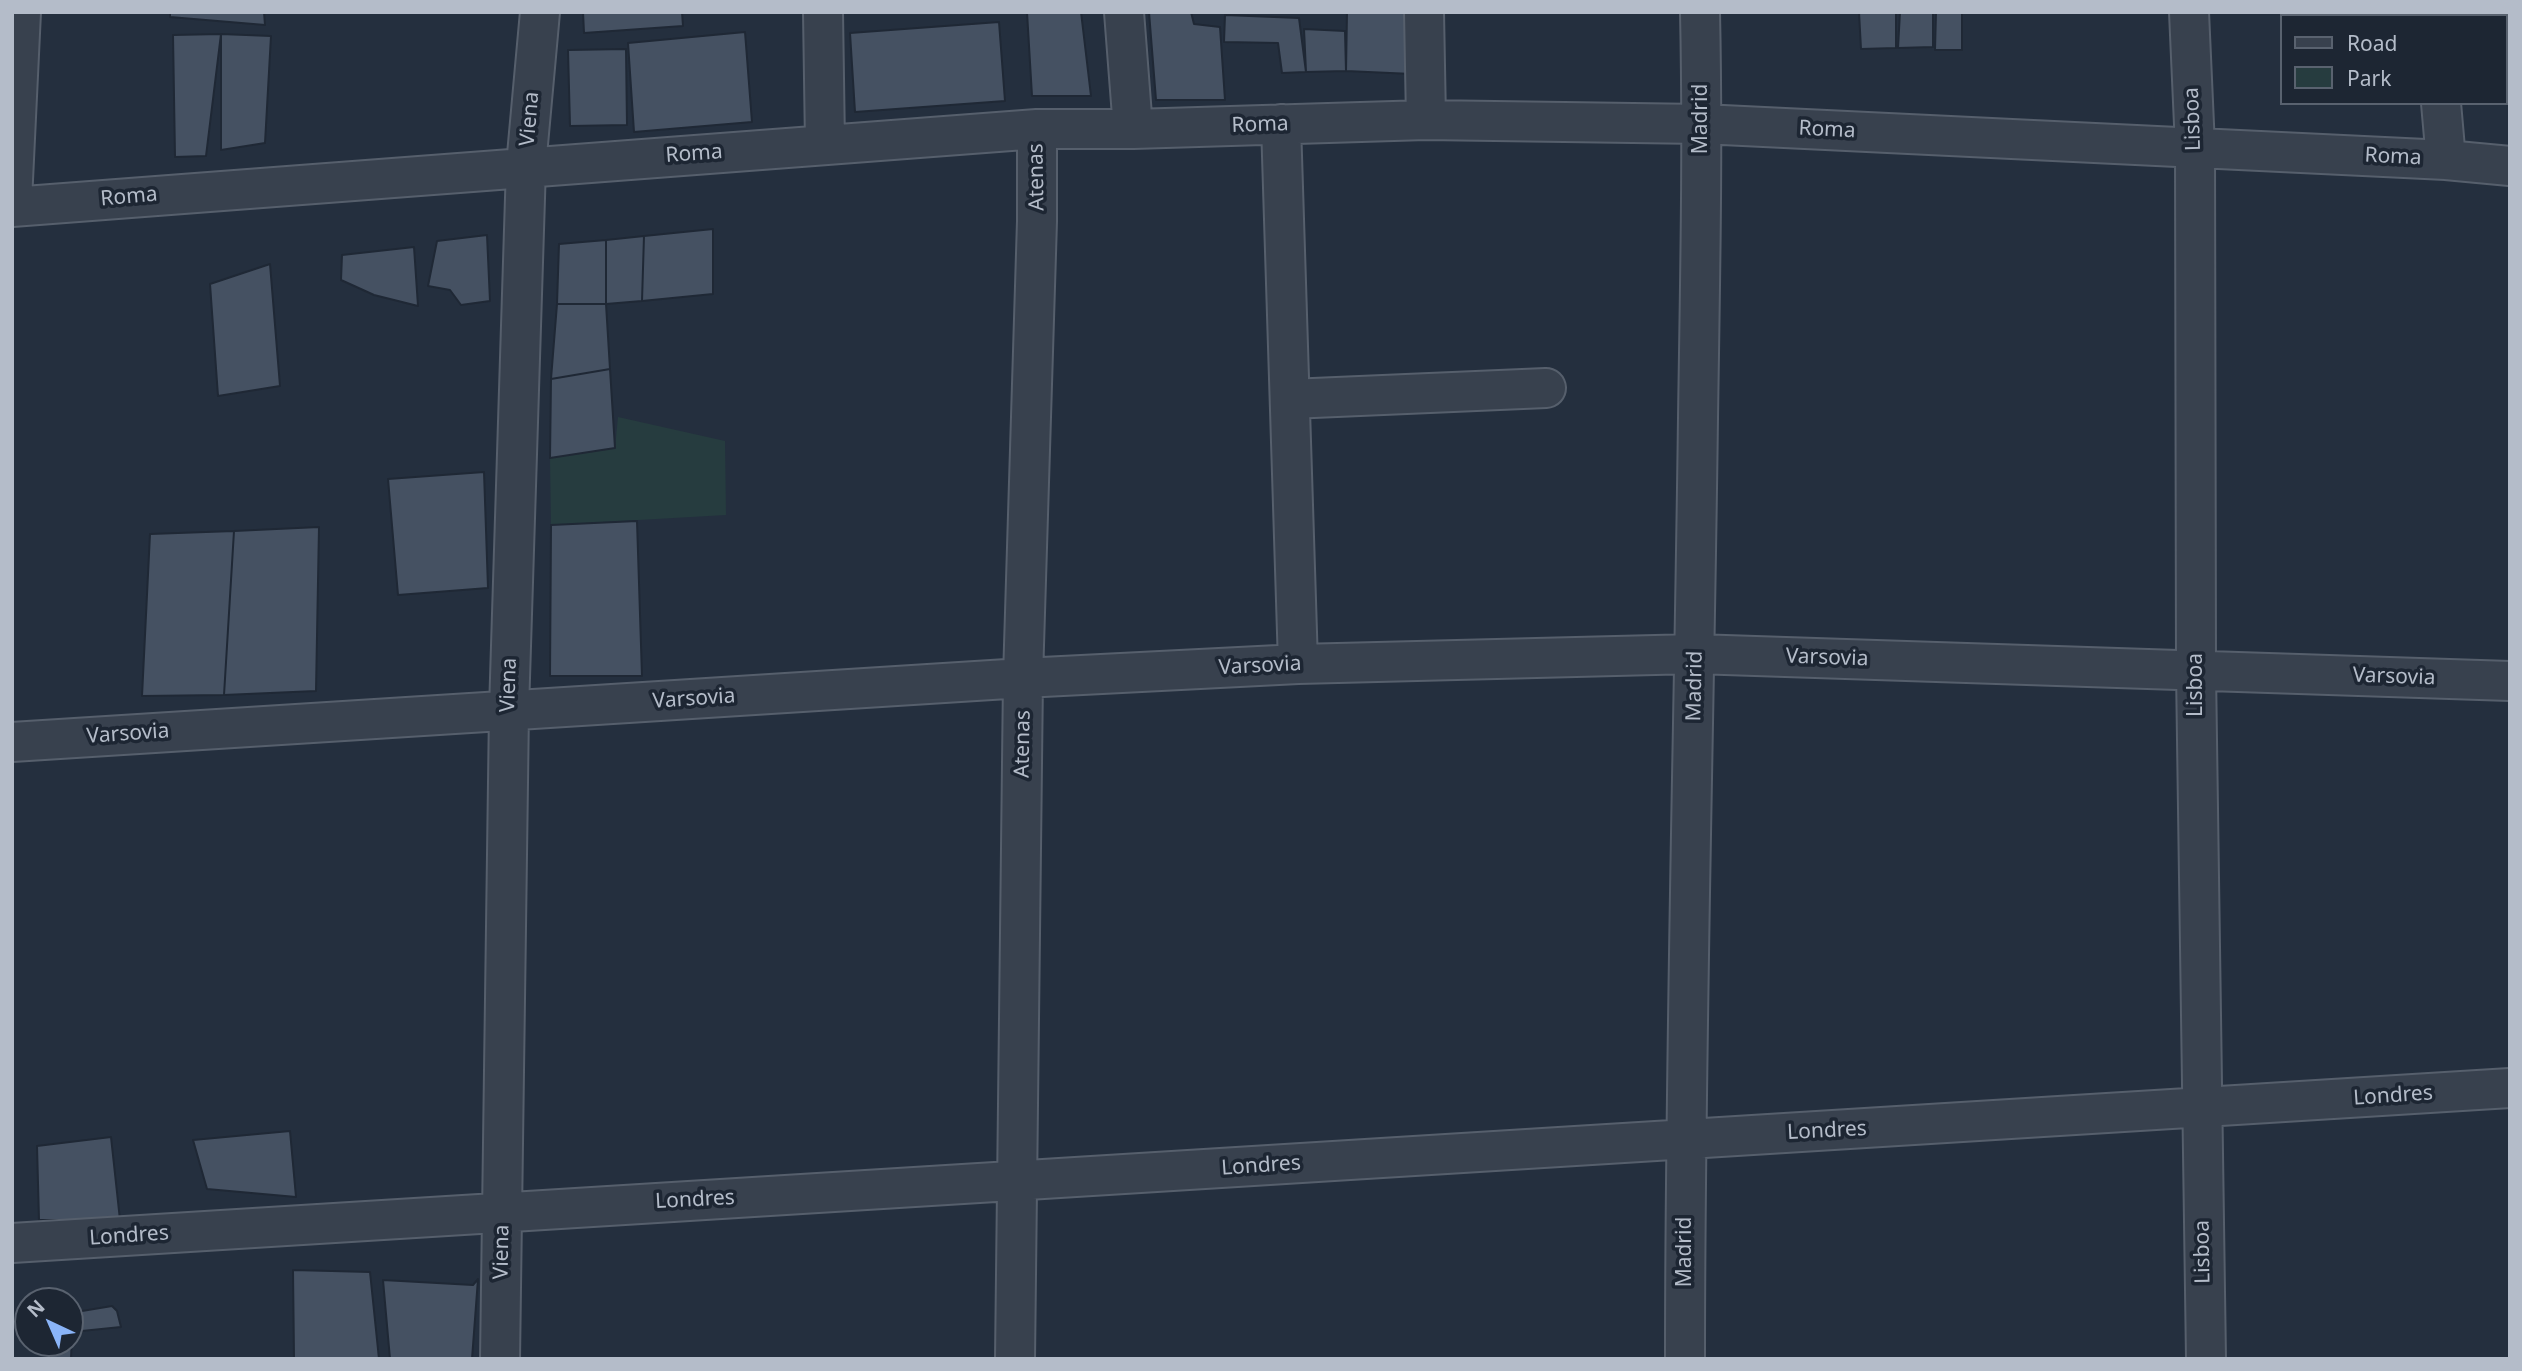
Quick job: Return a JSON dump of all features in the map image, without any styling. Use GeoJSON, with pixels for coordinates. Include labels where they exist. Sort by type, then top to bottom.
{"type":"FeatureCollection","features":[{"type":"Feature","properties":{"kind":"street"},"geometry":{"type":"LineString","coordinates":[[12,204],[22,12]]}},
{"type":"Feature","properties":{"kind":"street","name":"Viena"},"geometry":{"type":"LineString","coordinates":[[500,1359],[509,710],[526,166],[540,12]]}},
{"type":"Feature","properties":{"kind":"street"},"geometry":{"type":"LineString","coordinates":[[823,12],[825,144]]}},
{"type":"Feature","properties":{"kind":"street"},"geometry":{"type":"LineString","coordinates":[[1124,12],[1133,129]]}},
{"type":"Feature","properties":{"kind":"street"},"geometry":{"type":"LineString","coordinates":[[1424,12],[1426,120]]}},
{"type":"Feature","properties":{"kind":"street","name":"Madrid"},"geometry":{"type":"LineString","coordinates":[[1685,1359],[1685,1139],[1702,124],[1700,12]]}},
{"type":"Feature","properties":{"kind":"street","name":"Lisboa"},"geometry":{"type":"LineString","coordinates":[[2189,12],[2195,147],[2196,671],[2200,1108],[2206,1359]]}},
{"type":"Feature","properties":{"kind":"street"},"geometry":{"type":"LineString","coordinates":[[2441,105],[2446,160]]}},
{"type":"Feature","properties":{"kind":"street","name":"Roma"},"geometry":{"type":"LineString","coordinates":[[12,204],[1037,129],[1133,129],[1426,120],[1702,124],[2446,160],[2510,166]]}},
{"type":"Feature","properties":{"kind":"street"},"geometry":{"type":"LineString","coordinates":[[1281,124],[1298,664]]}},
{"type":"Feature","properties":{"kind":"street","name":"Atenas"},"geometry":{"type":"LineString","coordinates":[[1016,1359],[1023,678],[1037,221],[1037,129]]}},
{"type":"Feature","properties":{"kind":"street"},"geometry":{"type":"LineString","coordinates":[[1290,399],[1546,388]]}},
{"type":"Feature","properties":{"kind":"street","name":"Varsovia"},"geometry":{"type":"LineString","coordinates":[[12,742],[1023,678],[1298,664],[1695,654],[2510,681]]}},
{"type":"Feature","properties":{"kind":"street","name":"Londres"},"geometry":{"type":"LineString","coordinates":[[12,1244],[503,1211],[2510,1088]]}},
{"type":"Feature","properties":{"kind":"green space"},"geometry":{"type":"Polygon","coordinates":[[[618,417],[725,441],[726,515],[551,525],[550,458],[615,448],[618,417]]]}},
{"type":"Feature","properties":{"kind":"building"},"geometry":{"type":"Polygon","coordinates":[[[170,12],[264,12],[265,25],[170,17],[170,12]]]}},
{"type":"Feature","properties":{"kind":"building"},"geometry":{"type":"Polygon","coordinates":[[[583,12],[682,12],[683,26],[584,33],[583,12]]]}},
{"type":"Feature","properties":{"kind":"building"},"geometry":{"type":"Polygon","coordinates":[[[1027,12],[1081,12],[1091,96],[1032,96],[1027,12]]]}},
{"type":"Feature","properties":{"kind":"building"},"geometry":{"type":"Polygon","coordinates":[[[1149,12],[1191,12],[1194,24],[1220,27],[1225,100],[1156,100],[1149,12]]]}},
{"type":"Feature","properties":{"kind":"building"},"geometry":{"type":"Polygon","coordinates":[[[1347,12],[1410,12],[1412,74],[1346,71],[1347,12]]]}},
{"type":"Feature","properties":{"kind":"building"},"geometry":{"type":"Polygon","coordinates":[[[1859,12],[1896,12],[1896,48],[1861,49],[1859,12]]]}},
{"type":"Feature","properties":{"kind":"building"},"geometry":{"type":"Polygon","coordinates":[[[1900,12],[1933,12],[1933,47],[1898,48],[1900,12]]]}},
{"type":"Feature","properties":{"kind":"building"},"geometry":{"type":"Polygon","coordinates":[[[1936,12],[1962,12],[1962,50],[1935,50],[1936,12]]]}},
{"type":"Feature","properties":{"kind":"building"},"geometry":{"type":"Polygon","coordinates":[[[1225,15],[1299,18],[1306,72],[1282,73],[1278,43],[1224,42],[1225,15]]]}},
{"type":"Feature","properties":{"kind":"building"},"geometry":{"type":"Polygon","coordinates":[[[999,22],[1005,101],[855,112],[850,33],[999,22]]]}},
{"type":"Feature","properties":{"kind":"building"},"geometry":{"type":"Polygon","coordinates":[[[1304,29],[1345,31],[1346,71],[1306,72],[1304,29]]]}},
{"type":"Feature","properties":{"kind":"building"},"geometry":{"type":"Polygon","coordinates":[[[745,32],[752,122],[634,132],[628,43],[745,32]]]}},
{"type":"Feature","properties":{"kind":"building"},"geometry":{"type":"Polygon","coordinates":[[[221,34],[271,36],[265,143],[221,150],[221,34]]]}},
{"type":"Feature","properties":{"kind":"building"},"geometry":{"type":"Polygon","coordinates":[[[221,34],[206,156],[175,157],[173,35],[221,34]]]}},
{"type":"Feature","properties":{"kind":"building"},"geometry":{"type":"Polygon","coordinates":[[[626,49],[627,125],[570,126],[568,50],[626,49]]]}},
{"type":"Feature","properties":{"kind":"building"},"geometry":{"type":"Polygon","coordinates":[[[713,229],[713,294],[642,301],[644,236],[713,229]]]}},
{"type":"Feature","properties":{"kind":"building"},"geometry":{"type":"Polygon","coordinates":[[[487,235],[490,301],[461,305],[450,290],[428,286],[437,241],[487,235]]]}},
{"type":"Feature","properties":{"kind":"building"},"geometry":{"type":"Polygon","coordinates":[[[644,236],[642,301],[606,304],[606,240],[644,236]]]}},
{"type":"Feature","properties":{"kind":"building"},"geometry":{"type":"Polygon","coordinates":[[[606,240],[606,304],[557,304],[559,244],[606,240]]]}},
{"type":"Feature","properties":{"kind":"building"},"geometry":{"type":"Polygon","coordinates":[[[414,247],[418,306],[374,295],[341,280],[342,255],[414,247]]]}},
{"type":"Feature","properties":{"kind":"building"},"geometry":{"type":"Polygon","coordinates":[[[270,264],[280,386],[218,396],[210,284],[270,264]]]}},
{"type":"Feature","properties":{"kind":"building"},"geometry":{"type":"Polygon","coordinates":[[[557,304],[606,304],[610,369],[551,379],[557,304]]]}},
{"type":"Feature","properties":{"kind":"building"},"geometry":{"type":"Polygon","coordinates":[[[610,369],[615,448],[550,458],[551,379],[610,369]]]}},
{"type":"Feature","properties":{"kind":"building"},"geometry":{"type":"Polygon","coordinates":[[[484,472],[488,588],[398,595],[388,479],[484,472]]]}},
{"type":"Feature","properties":{"kind":"building"},"geometry":{"type":"Polygon","coordinates":[[[637,521],[642,676],[550,676],[551,525],[637,521]]]}},
{"type":"Feature","properties":{"kind":"building"},"geometry":{"type":"Polygon","coordinates":[[[319,527],[316,691],[224,695],[234,531],[319,527]]]}},
{"type":"Feature","properties":{"kind":"building"},"geometry":{"type":"Polygon","coordinates":[[[234,531],[224,695],[142,696],[150,534],[234,531]]]}},
{"type":"Feature","properties":{"kind":"building"},"geometry":{"type":"Polygon","coordinates":[[[290,1131],[296,1197],[207,1189],[193,1140],[290,1131]]]}},
{"type":"Feature","properties":{"kind":"building"},"geometry":{"type":"Polygon","coordinates":[[[111,1137],[120,1220],[39,1220],[37,1146],[111,1137]]]}},
{"type":"Feature","properties":{"kind":"building"},"geometry":{"type":"Polygon","coordinates":[[[293,1270],[370,1272],[379,1359],[294,1359],[293,1270]]]}},
{"type":"Feature","properties":{"kind":"building"},"geometry":{"type":"Polygon","coordinates":[[[478,1279],[472,1359],[390,1359],[383,1280],[473,1285],[478,1279]]]}},
{"type":"Feature","properties":{"kind":"building"},"geometry":{"type":"Polygon","coordinates":[[[112,1306],[117,1311],[121,1327],[84,1331],[84,1311],[112,1306]]]}},
{"type":"Feature","properties":{"kind":"building"},"geometry":{"type":"Polygon","coordinates":[[[50,1357],[71,1357],[71,1359],[50,1357]]]}}]}
